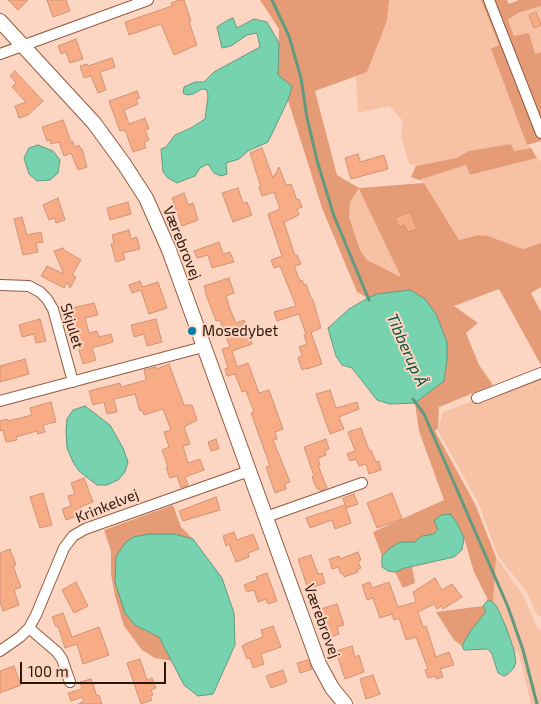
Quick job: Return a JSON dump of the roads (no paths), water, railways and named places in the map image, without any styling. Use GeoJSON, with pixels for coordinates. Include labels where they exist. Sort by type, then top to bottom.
{"type":"FeatureCollection","features":[{"type":"Feature","properties":{"kind":"street"},"geometry":{"type":"LineString","coordinates":[[0,54],[148,0]]}},
{"type":"Feature","properties":{"kind":"street"},"geometry":{"type":"LineString","coordinates":[[489,0],[541,133]]}},
{"type":"Feature","properties":{"kind":"street","name":"Værebrovej"},"geometry":{"type":"LineString","coordinates":[[0,21],[82,109],[106,138],[146,198],[169,250],[319,664],[332,688],[345,704]]}},
{"type":"Feature","properties":{"kind":"street","name":"Skjulet"},"geometry":{"type":"LineString","coordinates":[[0,285],[29,286],[40,292],[47,299],[52,309],[73,382]]}},
{"type":"Feature","properties":{"kind":"street"},"geometry":{"type":"LineString","coordinates":[[0,401],[203,347]]}},
{"type":"Feature","properties":{"kind":"street"},"geometry":{"type":"LineString","coordinates":[[477,398],[541,373]]}},
{"type":"Feature","properties":{"kind":"street","name":"Krinkelvej"},"geometry":{"type":"LineString","coordinates":[[0,651],[29,628],[64,548],[73,536],[85,529],[249,471]]}},
{"type":"Feature","properties":{"kind":"street"},"geometry":{"type":"LineString","coordinates":[[266,517],[362,483]]}},
{"type":"Feature","properties":{"kind":"street"},"geometry":{"type":"LineString","coordinates":[[29,628],[57,652],[62,659],[70,682]]}},
{"type":"Feature","properties":{"kind":"water"},"geometry":{"type":"Polygon","coordinates":[[[233,18],[237,28],[254,19],[267,22],[279,43],[278,75],[292,86],[288,100],[268,142],[248,151],[239,159],[226,163],[227,174],[221,176],[214,173],[208,164],[200,168],[195,176],[177,183],[168,178],[163,172],[161,149],[166,147],[175,135],[205,119],[208,96],[207,90],[202,89],[187,95],[183,93],[184,87],[195,82],[204,82],[214,72],[260,47],[257,33],[247,35],[231,46],[222,48],[217,27],[233,18]]]}},
{"type":"Feature","properties":{"kind":"water"},"geometry":{"type":"Polygon","coordinates":[[[38,145],[53,151],[60,160],[58,173],[50,180],[37,181],[29,174],[24,158],[29,148],[38,145]]]}},
{"type":"Feature","properties":{"kind":"water"},"geometry":{"type":"Polygon","coordinates":[[[410,290],[425,299],[436,314],[447,342],[444,381],[415,403],[390,404],[377,400],[352,368],[342,365],[336,356],[328,328],[349,309],[368,298],[377,294],[410,290]]]}},
{"type":"Feature","properties":{"kind":"water"},"geometry":{"type":"Polygon","coordinates":[[[85,406],[110,425],[123,448],[128,462],[125,472],[118,480],[107,485],[97,485],[79,471],[67,448],[67,419],[73,410],[85,406]]]}},
{"type":"Feature","properties":{"kind":"water"},"geometry":{"type":"Polygon","coordinates":[[[450,514],[456,521],[464,538],[462,550],[454,557],[395,572],[388,571],[382,567],[382,556],[390,548],[400,542],[415,542],[422,536],[434,534],[438,529],[434,521],[441,515],[450,514]]]}},
{"type":"Feature","properties":{"kind":"water"},"geometry":{"type":"Polygon","coordinates":[[[150,534],[174,534],[193,539],[222,578],[234,613],[235,645],[213,694],[198,696],[184,685],[159,637],[135,625],[125,613],[115,582],[116,557],[125,543],[133,537],[150,534]]]}},
{"type":"Feature","properties":{"kind":"water"},"geometry":{"type":"Polygon","coordinates":[[[488,600],[497,607],[514,650],[516,662],[514,668],[504,676],[498,673],[492,654],[488,649],[464,650],[462,646],[471,630],[485,613],[483,606],[488,600]]]}},
{"type":"Feature","properties":{"kind":"waterway","name":"Tibberup Å"},"geometry":{"type":"LineString","coordinates":[[272,0],[289,36],[301,78],[307,118],[318,164],[334,216],[369,300]]}},
{"type":"Feature","properties":{"kind":"waterway","name":"Tibberup Å"},"geometry":{"type":"LineString","coordinates":[[413,399],[424,414],[508,607],[523,650],[537,704]]}},
{"type":"Feature","properties":{"kind":"place","name":"Mosedybet"},"geometry":{"type":"Point","coordinates":[192,331]}}]}
